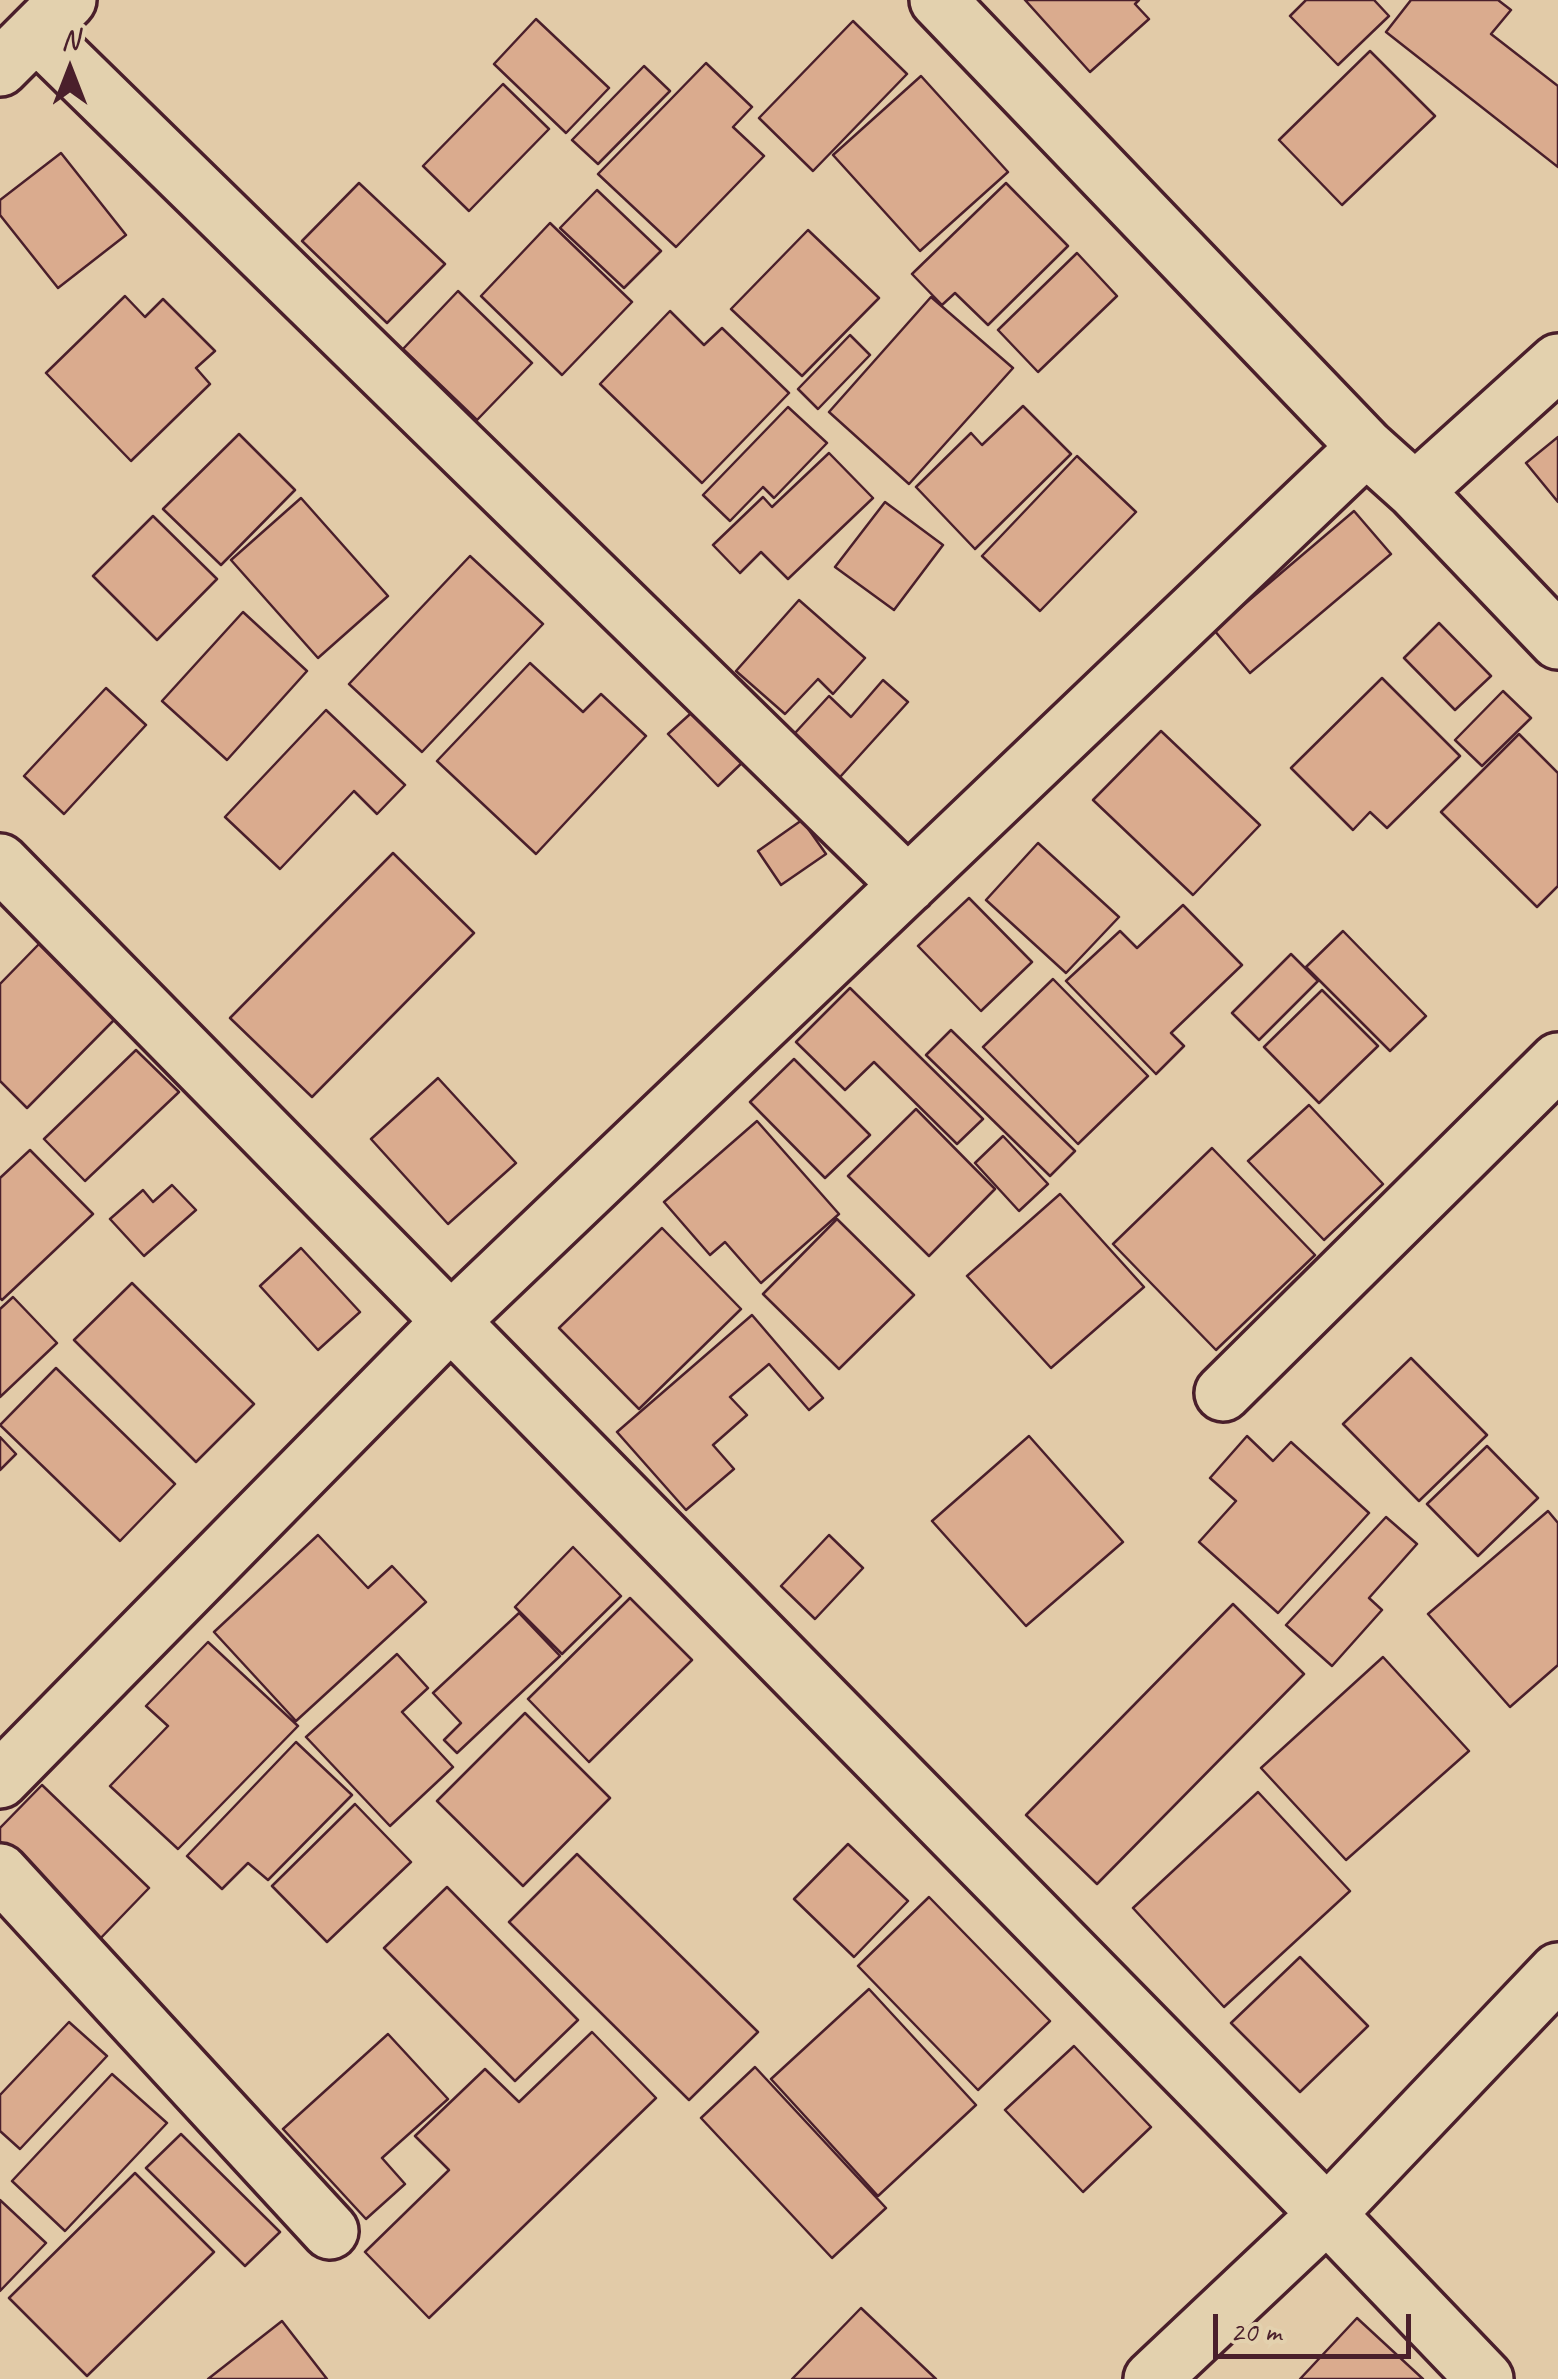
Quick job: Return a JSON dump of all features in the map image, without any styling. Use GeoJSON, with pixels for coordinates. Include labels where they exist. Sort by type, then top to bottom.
{"type":"FeatureCollection","features":[{"type":"Feature","properties":{"kind":"street"},"geometry":{"type":"LineString","coordinates":[[938,0],[1366,448],[1415,492],[1558,641]]}},
{"type":"Feature","properties":{"kind":"street"},"geometry":{"type":"LineString","coordinates":[[35,33],[908,885]]}},
{"type":"Feature","properties":{"kind":"street"},"geometry":{"type":"LineString","coordinates":[[1415,492],[1558,362]]}},
{"type":"Feature","properties":{"kind":"street"},"geometry":{"type":"LineString","coordinates":[[0,1780],[451,1321],[1366,448]]}},
{"type":"Feature","properties":{"kind":"street"},"geometry":{"type":"LineString","coordinates":[[0,862],[1485,2379]]}},
{"type":"Feature","properties":{"kind":"street"},"geometry":{"type":"LineString","coordinates":[[1223,1394],[1558,1061]]}},
{"type":"Feature","properties":{"kind":"street"},"geometry":{"type":"LineString","coordinates":[[0,1872],[330,2231]]}},
{"type":"Feature","properties":{"kind":"street"},"geometry":{"type":"LineString","coordinates":[[1152,2379],[1327,2214],[1558,1971]]}},
{"type":"Feature","properties":{"kind":"building"},"geometry":{"type":"Polygon","coordinates":[[[1025,0],[1139,0],[1135,4],[1149,19],[1090,72],[1025,0]]]}},
{"type":"Feature","properties":{"kind":"building"},"geometry":{"type":"Polygon","coordinates":[[[1306,0],[1374,0],[1389,16],[1338,65],[1290,16],[1306,0]]]}},
{"type":"Feature","properties":{"kind":"building"},"geometry":{"type":"Polygon","coordinates":[[[1411,0],[1498,0],[1511,10],[1491,34],[1558,86],[1558,167],[1386,32],[1411,0]]]}},
{"type":"Feature","properties":{"kind":"building"},"geometry":{"type":"Polygon","coordinates":[[[536,19],[609,88],[566,133],[494,64],[536,19]]]}},
{"type":"Feature","properties":{"kind":"building"},"geometry":{"type":"Polygon","coordinates":[[[853,21],[907,74],[813,171],[759,118],[853,21]]]}},
{"type":"Feature","properties":{"kind":"building"},"geometry":{"type":"Polygon","coordinates":[[[1370,51],[1435,116],[1342,205],[1279,140],[1370,51]]]}},
{"type":"Feature","properties":{"kind":"building"},"geometry":{"type":"Polygon","coordinates":[[[706,63],[752,107],[733,127],[764,156],[676,247],[598,174],[706,63]]]}},
{"type":"Feature","properties":{"kind":"building"},"geometry":{"type":"Polygon","coordinates":[[[644,66],[670,91],[598,164],[572,140],[644,66]]]}},
{"type":"Feature","properties":{"kind":"building"},"geometry":{"type":"Polygon","coordinates":[[[921,76],[1008,172],[920,251],[833,155],[921,76]]]}},
{"type":"Feature","properties":{"kind":"building"},"geometry":{"type":"Polygon","coordinates":[[[503,84],[549,129],[469,211],[423,166],[503,84]]]}},
{"type":"Feature","properties":{"kind":"building"},"geometry":{"type":"Polygon","coordinates":[[[61,153],[126,235],[58,288],[0,215],[0,200],[61,153]]]}},
{"type":"Feature","properties":{"kind":"building"},"geometry":{"type":"Polygon","coordinates":[[[359,183],[445,264],[387,323],[302,241],[359,183]]]}},
{"type":"Feature","properties":{"kind":"building"},"geometry":{"type":"Polygon","coordinates":[[[1006,183],[1068,246],[988,325],[955,293],[942,305],[912,274],[1006,183]]]}},
{"type":"Feature","properties":{"kind":"building"},"geometry":{"type":"Polygon","coordinates":[[[597,190],[661,251],[624,288],[560,228],[597,190]]]}},
{"type":"Feature","properties":{"kind":"building"},"geometry":{"type":"Polygon","coordinates":[[[550,223],[632,302],[562,375],[481,296],[550,223]]]}},
{"type":"Feature","properties":{"kind":"building"},"geometry":{"type":"Polygon","coordinates":[[[808,230],[879,298],[802,376],[731,309],[808,230]]]}},
{"type":"Feature","properties":{"kind":"building"},"geometry":{"type":"Polygon","coordinates":[[[1077,253],[1117,296],[1038,372],[998,330],[1077,253]]]}},
{"type":"Feature","properties":{"kind":"building"},"geometry":{"type":"Polygon","coordinates":[[[458,291],[532,363],[477,420],[403,349],[458,291]]]}},
{"type":"Feature","properties":{"kind":"building"},"geometry":{"type":"Polygon","coordinates":[[[125,296],[145,317],[163,299],[215,351],[196,368],[210,384],[131,461],[46,373],[125,296]]]}},
{"type":"Feature","properties":{"kind":"building"},"geometry":{"type":"Polygon","coordinates":[[[931,297],[1013,368],[909,484],[829,412],[931,297]]]}},
{"type":"Feature","properties":{"kind":"building"},"geometry":{"type":"Polygon","coordinates":[[[670,311],[704,345],[722,328],[789,393],[702,483],[600,384],[670,311]]]}},
{"type":"Feature","properties":{"kind":"building"},"geometry":{"type":"Polygon","coordinates":[[[850,335],[870,355],[818,409],[798,389],[850,335]]]}},
{"type":"Feature","properties":{"kind":"building"},"geometry":{"type":"Polygon","coordinates":[[[1023,406],[1071,454],[975,549],[916,487],[971,433],[982,445],[1023,406]]]}},
{"type":"Feature","properties":{"kind":"building"},"geometry":{"type":"Polygon","coordinates":[[[788,407],[827,443],[774,498],[763,487],[730,521],[703,495],[788,407]]]}},
{"type":"Feature","properties":{"kind":"building"},"geometry":{"type":"Polygon","coordinates":[[[239,434],[295,490],[221,565],[163,509],[239,434]]]}},
{"type":"Feature","properties":{"kind":"building"},"geometry":{"type":"Polygon","coordinates":[[[1558,437],[1558,502],[1526,463],[1558,437]]]}},
{"type":"Feature","properties":{"kind":"building"},"geometry":{"type":"Polygon","coordinates":[[[829,453],[873,498],[788,579],[761,552],[740,573],[713,545],[763,497],[772,507],[829,453]]]}},
{"type":"Feature","properties":{"kind":"building"},"geometry":{"type":"Polygon","coordinates":[[[1077,456],[1136,512],[1040,611],[982,556],[1077,456]]]}},
{"type":"Feature","properties":{"kind":"building"},"geometry":{"type":"Polygon","coordinates":[[[301,498],[388,596],[318,658],[231,560],[301,498]]]}},
{"type":"Feature","properties":{"kind":"building"},"geometry":{"type":"Polygon","coordinates":[[[885,502],[943,545],[894,610],[835,567],[885,502]]]}},
{"type":"Feature","properties":{"kind":"building"},"geometry":{"type":"Polygon","coordinates":[[[1354,511],[1391,554],[1250,673],[1214,630],[1354,511]]]}},
{"type":"Feature","properties":{"kind":"building"},"geometry":{"type":"Polygon","coordinates":[[[153,516],[217,579],[157,640],[93,576],[153,516]]]}},
{"type":"Feature","properties":{"kind":"building"},"geometry":{"type":"Polygon","coordinates":[[[470,556],[543,624],[422,752],[349,684],[470,556]]]}},
{"type":"Feature","properties":{"kind":"building"},"geometry":{"type":"Polygon","coordinates":[[[799,600],[865,658],[833,694],[818,679],[785,714],[736,671],[799,600]]]}},
{"type":"Feature","properties":{"kind":"building"},"geometry":{"type":"Polygon","coordinates":[[[243,612],[307,671],[227,760],[162,701],[243,612]]]}},
{"type":"Feature","properties":{"kind":"building"},"geometry":{"type":"Polygon","coordinates":[[[1439,623],[1491,676],[1455,710],[1404,658],[1439,623]]]}},
{"type":"Feature","properties":{"kind":"building"},"geometry":{"type":"Polygon","coordinates":[[[530,663],[583,712],[601,694],[646,736],[536,854],[437,761],[530,663]]]}},
{"type":"Feature","properties":{"kind":"building"},"geometry":{"type":"Polygon","coordinates":[[[1382,678],[1460,756],[1387,828],[1370,812],[1353,830],[1291,768],[1382,678]]]}},
{"type":"Feature","properties":{"kind":"building"},"geometry":{"type":"Polygon","coordinates":[[[883,680],[908,702],[831,787],[784,745],[829,696],[851,717],[883,680]]]}},
{"type":"Feature","properties":{"kind":"building"},"geometry":{"type":"Polygon","coordinates":[[[106,688],[146,725],[64,814],[24,776],[106,688]]]}},
{"type":"Feature","properties":{"kind":"building"},"geometry":{"type":"Polygon","coordinates":[[[1503,691],[1531,718],[1482,766],[1455,740],[1503,691]]]}},
{"type":"Feature","properties":{"kind":"building"},"geometry":{"type":"Polygon","coordinates":[[[699,706],[748,757],[718,786],[668,734],[699,706]]]}},
{"type":"Feature","properties":{"kind":"building"},"geometry":{"type":"Polygon","coordinates":[[[326,710],[405,785],[377,814],[354,791],[280,869],[225,817],[326,710]]]}},
{"type":"Feature","properties":{"kind":"building"},"geometry":{"type":"Polygon","coordinates":[[[1161,731],[1260,825],[1193,895],[1093,800],[1161,731]]]}},
{"type":"Feature","properties":{"kind":"building"},"geometry":{"type":"Polygon","coordinates":[[[1519,734],[1558,773],[1558,886],[1537,907],[1441,812],[1519,734]]]}},
{"type":"Feature","properties":{"kind":"building"},"geometry":{"type":"Polygon","coordinates":[[[802,820],[826,854],[781,885],[758,851],[802,820]]]}},
{"type":"Feature","properties":{"kind":"building"},"geometry":{"type":"Polygon","coordinates":[[[1038,843],[1119,917],[1066,973],[986,900],[1038,843]]]}},
{"type":"Feature","properties":{"kind":"building"},"geometry":{"type":"Polygon","coordinates":[[[393,853],[474,933],[312,1097],[230,1018],[393,853]]]}},
{"type":"Feature","properties":{"kind":"building"},"geometry":{"type":"Polygon","coordinates":[[[969,898],[1032,962],[981,1011],[918,946],[969,898]]]}},
{"type":"Feature","properties":{"kind":"building"},"geometry":{"type":"Polygon","coordinates":[[[1183,905],[1242,965],[1171,1033],[1184,1046],[1156,1074],[1066,981],[1120,931],[1137,948],[1183,905]]]}},
{"type":"Feature","properties":{"kind":"building"},"geometry":{"type":"Polygon","coordinates":[[[1343,931],[1426,1016],[1390,1051],[1306,967],[1343,931]]]}},
{"type":"Feature","properties":{"kind":"building"},"geometry":{"type":"Polygon","coordinates":[[[39,944],[115,1019],[27,1108],[0,1081],[0,984],[39,944]]]}},
{"type":"Feature","properties":{"kind":"building"},"geometry":{"type":"Polygon","coordinates":[[[1291,954],[1318,981],[1259,1040],[1232,1013],[1291,954]]]}},
{"type":"Feature","properties":{"kind":"building"},"geometry":{"type":"Polygon","coordinates":[[[1053,979],[1148,1076],[1078,1144],[983,1047],[1053,979]]]}},
{"type":"Feature","properties":{"kind":"building"},"geometry":{"type":"Polygon","coordinates":[[[850,988],[983,1119],[957,1144],[874,1062],[845,1090],[796,1042],[850,988]]]}},
{"type":"Feature","properties":{"kind":"building"},"geometry":{"type":"Polygon","coordinates":[[[1322,990],[1378,1046],[1319,1103],[1264,1047],[1322,990]]]}},
{"type":"Feature","properties":{"kind":"building"},"geometry":{"type":"Polygon","coordinates":[[[951,1030],[1075,1151],[1050,1176],[926,1055],[951,1030]]]}},
{"type":"Feature","properties":{"kind":"building"},"geometry":{"type":"Polygon","coordinates":[[[136,1050],[179,1092],[85,1181],[44,1139],[136,1050]]]}},
{"type":"Feature","properties":{"kind":"building"},"geometry":{"type":"Polygon","coordinates":[[[794,1059],[870,1135],[825,1178],[750,1102],[794,1059]]]}},
{"type":"Feature","properties":{"kind":"building"},"geometry":{"type":"Polygon","coordinates":[[[438,1078],[516,1163],[448,1224],[371,1139],[438,1078]]]}},
{"type":"Feature","properties":{"kind":"building"},"geometry":{"type":"Polygon","coordinates":[[[1309,1105],[1383,1184],[1324,1240],[1248,1161],[1309,1105]]]}},
{"type":"Feature","properties":{"kind":"building"},"geometry":{"type":"Polygon","coordinates":[[[916,1109],[995,1189],[929,1256],[848,1176],[916,1109]]]}},
{"type":"Feature","properties":{"kind":"building"},"geometry":{"type":"Polygon","coordinates":[[[757,1121],[839,1214],[761,1283],[725,1242],[710,1255],[664,1202],[757,1121]]]}},
{"type":"Feature","properties":{"kind":"building"},"geometry":{"type":"Polygon","coordinates":[[[1003,1136],[1048,1184],[1019,1211],[975,1163],[1003,1136]]]}},
{"type":"Feature","properties":{"kind":"building"},"geometry":{"type":"Polygon","coordinates":[[[1212,1148],[1315,1255],[1216,1350],[1113,1244],[1212,1148]]]}},
{"type":"Feature","properties":{"kind":"building"},"geometry":{"type":"Polygon","coordinates":[[[30,1150],[93,1214],[2,1300],[0,1178],[30,1150]]]}},
{"type":"Feature","properties":{"kind":"building"},"geometry":{"type":"Polygon","coordinates":[[[172,1185],[196,1210],[144,1256],[110,1219],[143,1190],[153,1202],[172,1185]]]}},
{"type":"Feature","properties":{"kind":"building"},"geometry":{"type":"Polygon","coordinates":[[[1060,1194],[1144,1287],[1051,1368],[967,1276],[1060,1194]]]}},
{"type":"Feature","properties":{"kind":"building"},"geometry":{"type":"Polygon","coordinates":[[[837,1219],[914,1295],[839,1369],[763,1294],[837,1219]]]}},
{"type":"Feature","properties":{"kind":"building"},"geometry":{"type":"Polygon","coordinates":[[[662,1228],[741,1309],[639,1409],[559,1328],[662,1228]]]}},
{"type":"Feature","properties":{"kind":"building"},"geometry":{"type":"Polygon","coordinates":[[[301,1248],[360,1312],[318,1350],[260,1286],[301,1248]]]}},
{"type":"Feature","properties":{"kind":"building"},"geometry":{"type":"Polygon","coordinates":[[[132,1283],[254,1404],[196,1462],[74,1340],[132,1283]]]}},
{"type":"Feature","properties":{"kind":"building"},"geometry":{"type":"Polygon","coordinates":[[[13,1297],[57,1343],[0,1397],[0,1309],[13,1297]]]}},
{"type":"Feature","properties":{"kind":"building"},"geometry":{"type":"Polygon","coordinates":[[[752,1315],[823,1398],[809,1410],[769,1364],[730,1397],[747,1415],[713,1445],[734,1469],[686,1510],[617,1432],[752,1315]]]}},
{"type":"Feature","properties":{"kind":"building"},"geometry":{"type":"Polygon","coordinates":[[[1411,1358],[1487,1435],[1419,1501],[1343,1424],[1411,1358]]]}},
{"type":"Feature","properties":{"kind":"building"},"geometry":{"type":"Polygon","coordinates":[[[56,1368],[175,1484],[120,1541],[0,1425],[56,1368]]]}},
{"type":"Feature","properties":{"kind":"building"},"geometry":{"type":"Polygon","coordinates":[[[1029,1436],[1123,1542],[1026,1626],[932,1521],[1029,1436]]]}},
{"type":"Feature","properties":{"kind":"building"},"geometry":{"type":"Polygon","coordinates":[[[1247,1436],[1273,1461],[1291,1442],[1369,1513],[1278,1613],[1199,1542],[1236,1501],[1210,1478],[1247,1436]]]}},
{"type":"Feature","properties":{"kind":"building"},"geometry":{"type":"Polygon","coordinates":[[[0,1437],[16,1454],[0,1470],[0,1437]]]}},
{"type":"Feature","properties":{"kind":"building"},"geometry":{"type":"Polygon","coordinates":[[[1487,1446],[1538,1498],[1478,1556],[1427,1504],[1487,1446]]]}},
{"type":"Feature","properties":{"kind":"building"},"geometry":{"type":"Polygon","coordinates":[[[1548,1511],[1558,1523],[1558,1665],[1510,1707],[1428,1614],[1548,1511]]]}},
{"type":"Feature","properties":{"kind":"building"},"geometry":{"type":"Polygon","coordinates":[[[1386,1517],[1417,1544],[1369,1598],[1382,1610],[1332,1666],[1286,1625],[1386,1517]]]}},
{"type":"Feature","properties":{"kind":"building"},"geometry":{"type":"Polygon","coordinates":[[[318,1535],[368,1588],[392,1566],[426,1602],[296,1721],[214,1632],[318,1535]]]}},
{"type":"Feature","properties":{"kind":"building"},"geometry":{"type":"Polygon","coordinates":[[[829,1535],[863,1568],[815,1619],[781,1586],[829,1535]]]}},
{"type":"Feature","properties":{"kind":"building"},"geometry":{"type":"Polygon","coordinates":[[[573,1547],[621,1596],[562,1654],[515,1607],[573,1547]]]}},
{"type":"Feature","properties":{"kind":"building"},"geometry":{"type":"Polygon","coordinates":[[[630,1598],[692,1660],[589,1762],[528,1699],[630,1598]]]}},
{"type":"Feature","properties":{"kind":"building"},"geometry":{"type":"Polygon","coordinates":[[[1233,1604],[1304,1674],[1097,1884],[1026,1815],[1233,1604]]]}},
{"type":"Feature","properties":{"kind":"building"},"geometry":{"type":"Polygon","coordinates":[[[519,1613],[560,1656],[457,1753],[444,1740],[461,1723],[433,1693],[519,1613]]]}},
{"type":"Feature","properties":{"kind":"building"},"geometry":{"type":"Polygon","coordinates":[[[208,1642],[298,1726],[178,1849],[110,1786],[168,1726],[146,1706],[208,1642]]]}},
{"type":"Feature","properties":{"kind":"building"},"geometry":{"type":"Polygon","coordinates":[[[397,1654],[428,1688],[402,1712],[453,1767],[390,1826],[306,1737],[397,1654]]]}},
{"type":"Feature","properties":{"kind":"building"},"geometry":{"type":"Polygon","coordinates":[[[1383,1657],[1469,1751],[1346,1860],[1261,1768],[1383,1657]]]}},
{"type":"Feature","properties":{"kind":"building"},"geometry":{"type":"Polygon","coordinates":[[[525,1713],[610,1798],[523,1886],[437,1801],[525,1713]]]}},
{"type":"Feature","properties":{"kind":"building"},"geometry":{"type":"Polygon","coordinates":[[[296,1742],[352,1795],[268,1880],[248,1863],[222,1889],[187,1856],[296,1742]]]}},
{"type":"Feature","properties":{"kind":"building"},"geometry":{"type":"Polygon","coordinates":[[[42,1785],[149,1888],[96,1943],[0,1850],[0,1828],[42,1785]]]}},
{"type":"Feature","properties":{"kind":"building"},"geometry":{"type":"Polygon","coordinates":[[[1258,1792],[1350,1891],[1224,2007],[1133,1908],[1258,1792]]]}},
{"type":"Feature","properties":{"kind":"building"},"geometry":{"type":"Polygon","coordinates":[[[355,1804],[411,1862],[327,1942],[272,1886],[355,1804]]]}},
{"type":"Feature","properties":{"kind":"building"},"geometry":{"type":"Polygon","coordinates":[[[848,1844],[908,1901],[854,1957],[794,1899],[848,1844]]]}},
{"type":"Feature","properties":{"kind":"building"},"geometry":{"type":"Polygon","coordinates":[[[577,1854],[758,2032],[689,2100],[509,1922],[577,1854]]]}},
{"type":"Feature","properties":{"kind":"building"},"geometry":{"type":"Polygon","coordinates":[[[447,1887],[578,2020],[515,2081],[384,1948],[447,1887]]]}},
{"type":"Feature","properties":{"kind":"building"},"geometry":{"type":"Polygon","coordinates":[[[929,1897],[1050,2021],[978,2090],[858,1966],[929,1897]]]}},
{"type":"Feature","properties":{"kind":"building"},"geometry":{"type":"Polygon","coordinates":[[[1300,1957],[1368,2026],[1300,2092],[1231,2023],[1300,1957]]]}},
{"type":"Feature","properties":{"kind":"building"},"geometry":{"type":"Polygon","coordinates":[[[869,1989],[976,2105],[878,2196],[771,2079],[869,1989]]]}},
{"type":"Feature","properties":{"kind":"building"},"geometry":{"type":"Polygon","coordinates":[[[69,2022],[107,2056],[20,2149],[0,2131],[0,2095],[69,2022]]]}},
{"type":"Feature","properties":{"kind":"building"},"geometry":{"type":"Polygon","coordinates":[[[592,2032],[656,2098],[429,2318],[365,2252],[449,2170],[415,2136],[485,2069],[519,2102],[592,2032]]]}},
{"type":"Feature","properties":{"kind":"building"},"geometry":{"type":"Polygon","coordinates":[[[388,2034],[448,2099],[382,2158],[405,2184],[366,2219],[283,2129],[388,2034]]]}},
{"type":"Feature","properties":{"kind":"building"},"geometry":{"type":"Polygon","coordinates":[[[1074,2046],[1151,2127],[1083,2192],[1005,2110],[1074,2046]]]}},
{"type":"Feature","properties":{"kind":"building"},"geometry":{"type":"Polygon","coordinates":[[[755,2067],[886,2208],[832,2258],[701,2118],[755,2067]]]}},
{"type":"Feature","properties":{"kind":"building"},"geometry":{"type":"Polygon","coordinates":[[[112,2074],[167,2123],[65,2231],[12,2181],[112,2074]]]}},
{"type":"Feature","properties":{"kind":"building"},"geometry":{"type":"Polygon","coordinates":[[[181,2134],[280,2232],[245,2266],[146,2168],[181,2134]]]}},
{"type":"Feature","properties":{"kind":"building"},"geometry":{"type":"Polygon","coordinates":[[[135,2173],[214,2252],[87,2376],[9,2298],[135,2173]]]}},
{"type":"Feature","properties":{"kind":"building"},"geometry":{"type":"Polygon","coordinates":[[[0,2200],[46,2243],[0,2291],[0,2200]]]}},
{"type":"Feature","properties":{"kind":"building"},"geometry":{"type":"Polygon","coordinates":[[[861,2308],[936,2379],[792,2379],[861,2308]]]}},
{"type":"Feature","properties":{"kind":"building"},"geometry":{"type":"Polygon","coordinates":[[[1357,2318],[1423,2379],[1300,2379],[1357,2318]]]}},
{"type":"Feature","properties":{"kind":"building"},"geometry":{"type":"Polygon","coordinates":[[[282,2321],[327,2379],[208,2379],[282,2321]]]}}]}
